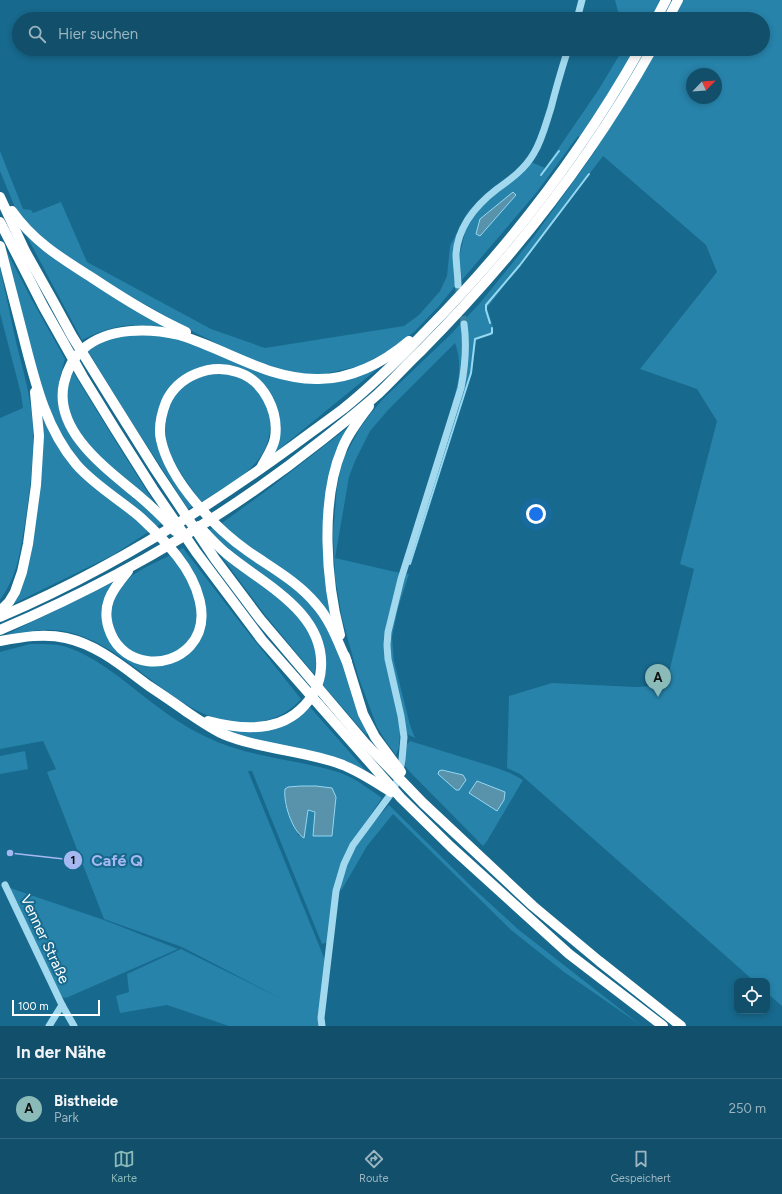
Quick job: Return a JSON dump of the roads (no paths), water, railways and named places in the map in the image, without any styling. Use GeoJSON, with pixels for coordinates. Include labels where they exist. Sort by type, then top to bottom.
{"type":"FeatureCollection","features":[{"type":"Feature","properties":{"kind":"highway"},"geometry":{"type":"LineString","coordinates":[[660,12],[666,0]]}},
{"type":"Feature","properties":{"kind":"highway"},"geometry":{"type":"LineString","coordinates":[[672,12],[678,0]]}},
{"type":"Feature","properties":{"kind":"highway"},"geometry":{"type":"LineString","coordinates":[[0,617],[81,580],[141,546],[259,471],[344,408],[402,355],[452,304],[498,253],[560,173],[607,104],[636,56]]}},
{"type":"Feature","properties":{"kind":"highway"},"geometry":{"type":"LineString","coordinates":[[0,630],[41,613],[132,566],[231,507],[292,464],[378,394],[466,304],[509,256],[542,214],[599,135],[648,56]]}},
{"type":"Feature","properties":{"kind":"highway"},"geometry":{"type":"LineString","coordinates":[[0,196],[23,227],[38,241],[115,293],[222,351]]}},
{"type":"Feature","properties":{"kind":"highway"},"geometry":{"type":"LineString","coordinates":[[0,196],[25,251],[72,336],[155,469],[215,559],[260,618],[366,743],[423,803],[533,906],[681,1026]]}},
{"type":"Feature","properties":{"kind":"highway"},"geometry":{"type":"LineString","coordinates":[[0,222],[42,306],[83,377],[153,489],[196,552],[262,640],[401,798],[484,878],[569,954],[663,1026]]}},
{"type":"Feature","properties":{"kind":"highway"},"geometry":{"type":"LineString","coordinates":[[0,246],[31,366],[52,427],[62,446],[77,465],[140,517],[155,532],[181,562],[194,582],[201,608],[199,629],[197,637],[191,646],[178,656],[162,662],[145,661],[129,655],[117,645],[113,638],[108,623],[107,607],[109,598],[116,586],[132,566]]}},
{"type":"Feature","properties":{"kind":"highway"},"geometry":{"type":"LineString","coordinates":[[196,552],[152,507],[102,464],[80,439],[66,415],[63,401],[63,386],[65,378],[72,363],[84,348],[101,338],[114,334],[130,331],[162,332],[180,335],[222,351],[262,369],[280,374],[296,378],[334,378],[354,373],[387,357],[452,304]]}},
{"type":"Feature","properties":{"kind":"highway"},"geometry":{"type":"LineString","coordinates":[[0,611],[9,602],[15,592],[22,572],[36,485],[39,436],[31,366]]}},
{"type":"Feature","properties":{"kind":"highway"},"geometry":{"type":"LineString","coordinates":[[259,471],[272,449],[275,438],[273,411],[261,388],[249,378],[238,372],[227,370],[203,371],[180,383],[170,395],[163,409],[160,424],[161,441],[168,460],[180,481],[193,499],[218,527],[238,544],[293,583],[316,603],[326,616],[335,634],[364,714],[375,737],[423,803]]}},
{"type":"Feature","properties":{"kind":"highway"},"geometry":{"type":"LineString","coordinates":[[346,662],[334,614],[330,586],[328,532],[331,483],[336,466],[350,432],[378,394]]}},
{"type":"Feature","properties":{"kind":"highway"},"geometry":{"type":"LineString","coordinates":[[181,507],[227,554],[274,589],[306,619],[317,639],[322,660],[319,683],[312,697],[294,715],[280,722],[264,727],[236,727],[193,716]]}},
{"type":"Feature","properties":{"kind":"highway"},"geometry":{"type":"LineString","coordinates":[[0,641],[44,636],[65,638],[82,642],[123,666],[150,687],[193,716],[222,733],[246,742],[343,765],[401,798]]}},
{"type":"Feature","properties":{"kind":"street"},"geometry":{"type":"LineString","coordinates":[[579,12],[582,0]]}},
{"type":"Feature","properties":{"kind":"street"},"geometry":{"type":"LineString","coordinates":[[458,285],[456,254],[460,237],[466,222],[475,208],[485,198],[516,176],[535,152],[545,126],[566,56]]}},
{"type":"Feature","properties":{"kind":"street"},"geometry":{"type":"LineString","coordinates":[[322,1026],[321,1018],[327,960],[336,891],[344,864],[354,845],[393,791],[399,776],[403,755],[404,737],[401,716],[388,659],[388,632],[401,579],[461,388],[465,358],[464,324]]}},
{"type":"Feature","properties":{"kind":"street","name":"Venner Straße"},"geometry":{"type":"LineString","coordinates":[[5,885],[62,1005],[74,1026]]}},
{"type":"Feature","properties":{"kind":"street"},"geometry":{"type":"LineString","coordinates":[[49,1026],[62,1005]]}},
{"type":"Feature","properties":{"kind":"waterway"},"geometry":{"type":"LineString","coordinates":[[541,175],[559,151]]}},
{"type":"Feature","properties":{"kind":"waterway"},"geometry":{"type":"LineString","coordinates":[[490,323],[486,305],[520,265],[589,174]]}},
{"type":"Feature","properties":{"kind":"waterway"},"geometry":{"type":"LineString","coordinates":[[410,564],[471,373],[475,339],[492,333],[492,328]]}},
{"type":"Feature","properties":{"kind":"tunnel"},"geometry":{"type":"LineString","coordinates":[[458,285],[464,324]]}},
{"type":"Feature","properties":{"kind":"place","name":"Bistheide"},"geometry":{"type":"Point","coordinates":[658,697]}},
{"type":"Feature","properties":{"kind":"place","name":"Café Q"},"geometry":{"type":"Point","coordinates":[10,853]}}]}
